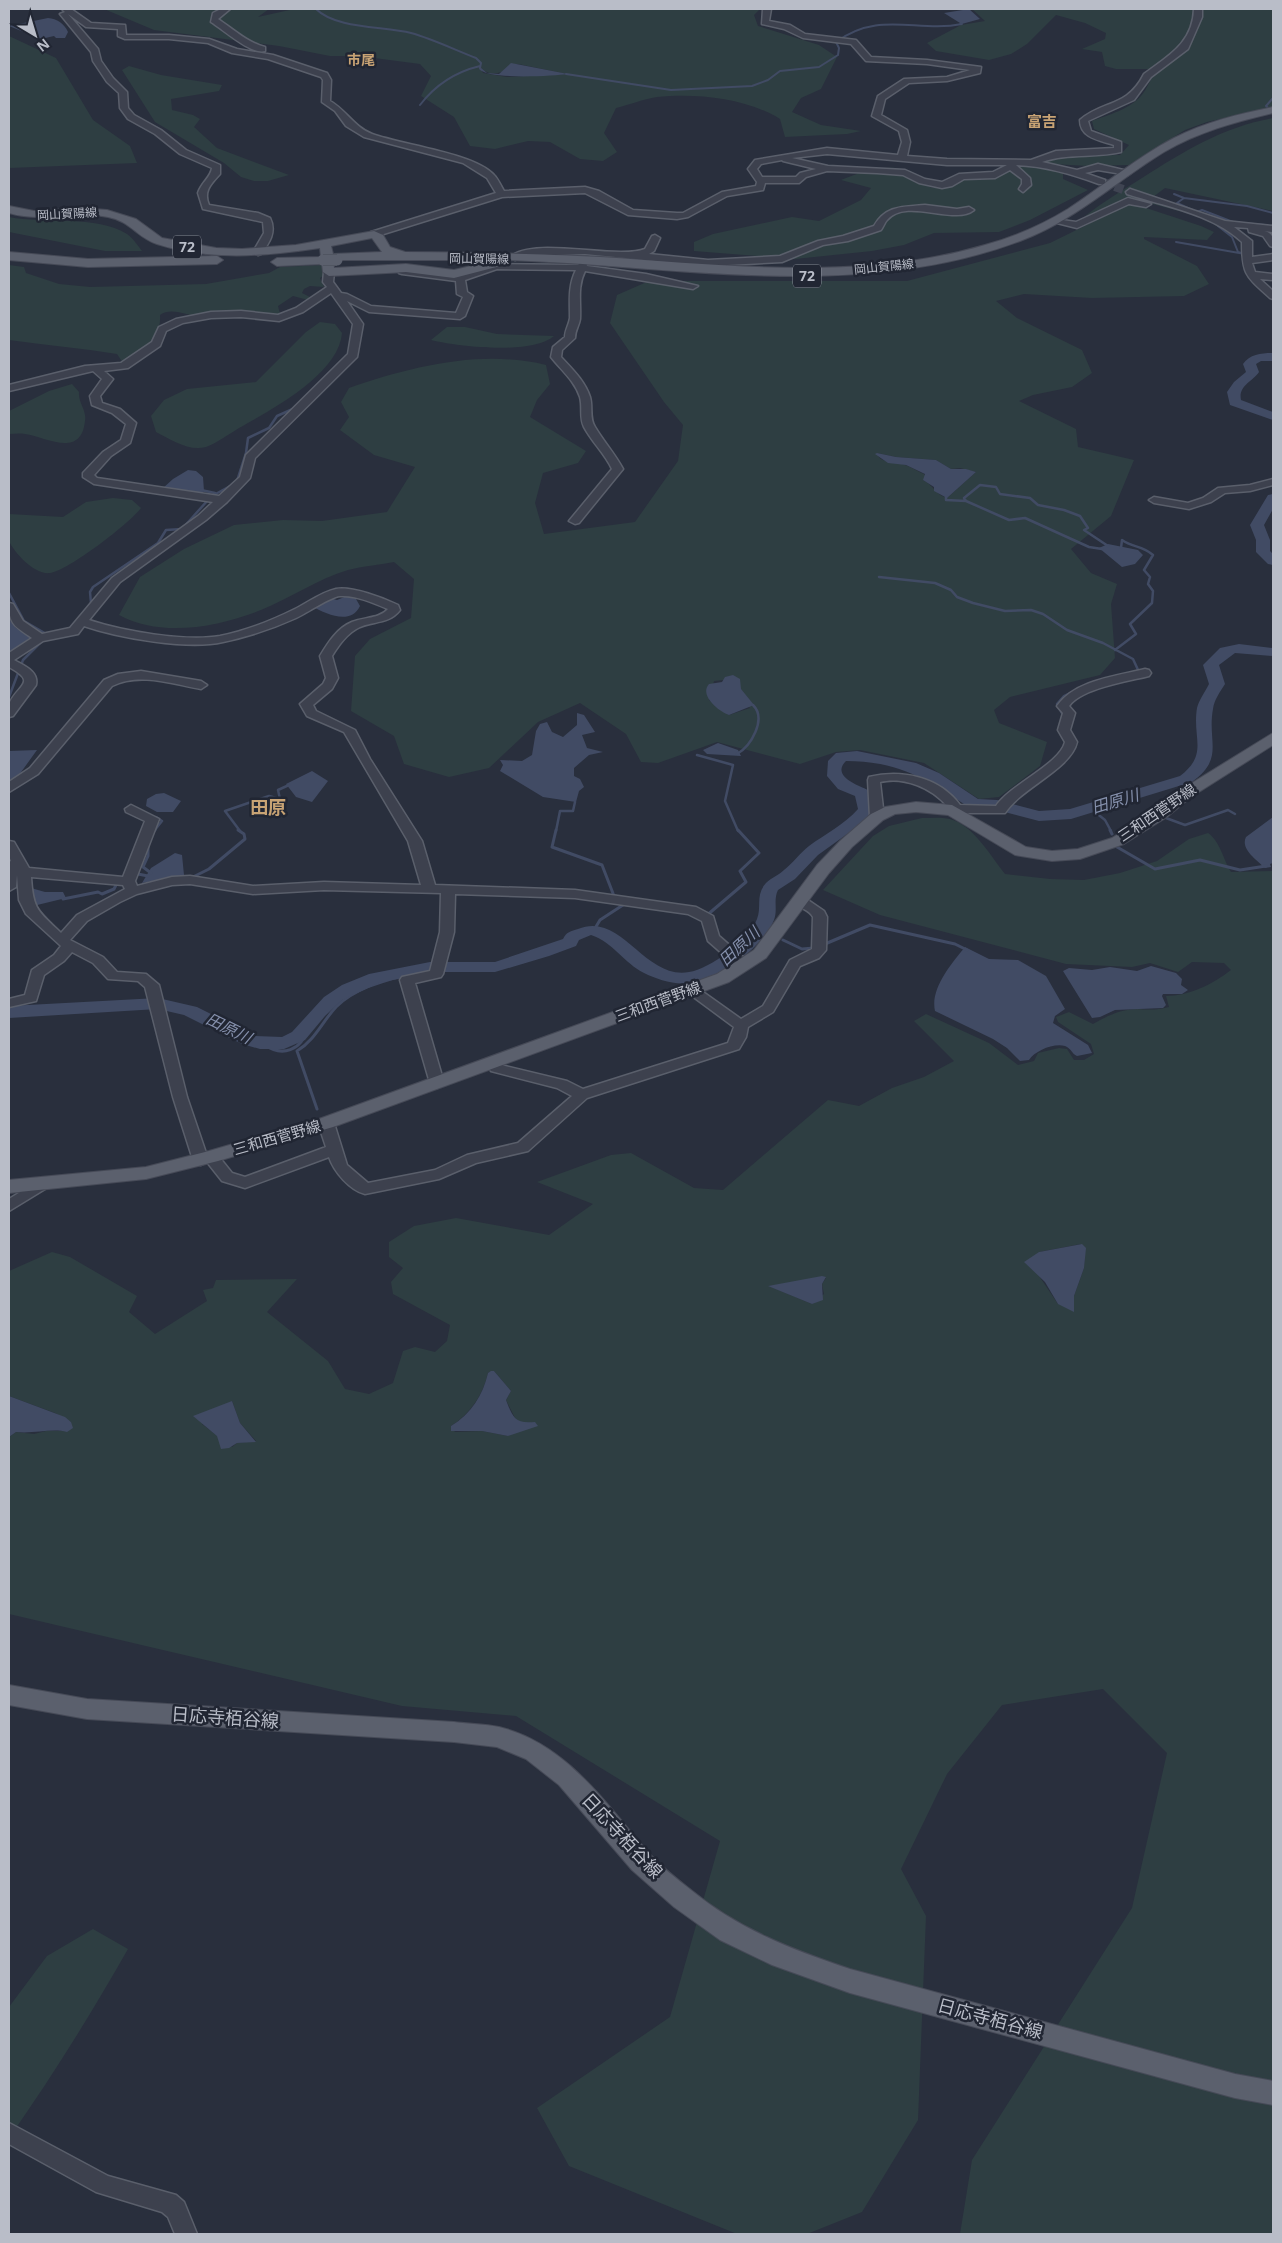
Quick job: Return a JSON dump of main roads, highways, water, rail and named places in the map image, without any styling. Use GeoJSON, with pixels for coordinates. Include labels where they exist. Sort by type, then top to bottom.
{"type":"FeatureCollection","features":[{"type":"Feature","properties":{"kind":"main road","name":"岡山賀陽線"},"geometry":{"type":"LineString","coordinates":[[329,272],[418,268],[445,274],[464,275],[501,262],[794,273],[861,270],[931,262],[995,246],[1026,235],[1070,212],[1128,172],[1192,133],[1273,112]]}},
{"type":"Feature","properties":{"kind":"main road","name":"岡山賀陽線"},"geometry":{"type":"LineString","coordinates":[[386,258],[491,259],[778,276],[833,275],[899,270],[970,258],[1002,248],[1062,223],[1179,146],[1241,119]]}},
{"type":"Feature","properties":{"kind":"main road","name":"岡山賀陽線"},"geometry":{"type":"LineString","coordinates":[[9,209],[36,216],[73,213],[107,214],[125,218],[151,238],[161,242],[188,247],[470,262],[475,266],[464,275]]}},
{"type":"Feature","properties":{"kind":"main road","name":"岡山賀陽線"},"geometry":{"type":"LineString","coordinates":[[378,238],[385,249],[392,252],[515,257],[579,264]]}},
{"type":"Feature","properties":{"kind":"main road","name":"岡山賀陽線"},"geometry":{"type":"LineString","coordinates":[[9,256],[55,261],[119,264],[308,257],[378,238]]}},
{"type":"Feature","properties":{"kind":"main road","name":"岡山賀陽線"},"geometry":{"type":"LineString","coordinates":[[337,256],[368,252],[378,238]]}},
{"type":"Feature","properties":{"kind":"main road","name":"岡山賀陽線"},"geometry":{"type":"LineString","coordinates":[[9,260],[52,265],[116,267],[324,254]]}},
{"type":"Feature","properties":{"kind":"main road"},"geometry":{"type":"LineString","coordinates":[[324,254],[329,272]]}},
{"type":"Feature","properties":{"kind":"main road","name":"岡山賀陽線"},"geometry":{"type":"LineString","coordinates":[[337,256],[459,255]]}},
{"type":"Feature","properties":{"kind":"main road","name":"三和西菅野線"},"geometry":{"type":"LineString","coordinates":[[9,1187],[146,1173],[206,1159],[326,1124],[723,978],[753,960],[846,844],[877,817],[891,810],[916,807],[952,810],[1021,851],[1052,856],[1080,854],[1118,840],[1161,814],[1185,794],[1273,738]]}},
{"type":"Feature","properties":{"kind":"main road","name":"日応寺栢谷線"},"geometry":{"type":"LineString","coordinates":[[9,1695],[87,1709],[454,1732],[499,1737],[534,1752],[568,1778],[604,1817],[641,1862],[683,1899],[729,1932],[781,1957],[850,1981],[1235,2086],[1273,2093]]}},
{"type":"Feature","properties":{"kind":"water"},"geometry":{"type":"Polygon","coordinates":[[[969,9],[980,19],[958,25],[960,23],[944,13],[969,9]]]}},
{"type":"Feature","properties":{"kind":"water"},"geometry":{"type":"Polygon","coordinates":[[[48,18],[57,20],[64,26],[68,32],[65,38],[56,38],[54,36],[41,39],[9,26],[48,18]]]}},
{"type":"Feature","properties":{"kind":"water"},"geometry":{"type":"Polygon","coordinates":[[[511,63],[568,74],[507,76],[487,73],[499,74],[511,63]]]}},
{"type":"Feature","properties":{"kind":"water"},"geometry":{"type":"Polygon","coordinates":[[[875,454],[896,457],[936,460],[951,469],[966,469],[976,472],[947,498],[934,491],[934,487],[923,480],[925,474],[906,465],[888,463],[875,454]]]}},
{"type":"Feature","properties":{"kind":"water"},"geometry":{"type":"Polygon","coordinates":[[[188,470],[196,471],[203,477],[204,491],[201,494],[162,489],[173,479],[188,470]]]}},
{"type":"Feature","properties":{"kind":"water"},"geometry":{"type":"Polygon","coordinates":[[[1108,544],[1138,550],[1143,555],[1135,564],[1122,567],[1099,548],[1108,544]]]}},
{"type":"Feature","properties":{"kind":"water"},"geometry":{"type":"Polygon","coordinates":[[[347,596],[356,599],[360,606],[356,612],[345,617],[331,615],[312,606],[330,598],[337,600],[347,596]]]}},
{"type":"Feature","properties":{"kind":"water"},"geometry":{"type":"Polygon","coordinates":[[[9,619],[16,628],[31,637],[9,654],[9,619]]]}},
{"type":"Feature","properties":{"kind":"water"},"geometry":{"type":"Polygon","coordinates":[[[733,675],[740,679],[741,689],[754,705],[729,715],[715,706],[706,693],[709,684],[722,682],[725,677],[733,675]]]}},
{"type":"Feature","properties":{"kind":"water"},"geometry":{"type":"Polygon","coordinates":[[[577,713],[584,715],[595,732],[582,735],[587,748],[603,752],[589,755],[574,768],[574,776],[580,779],[584,787],[579,791],[576,802],[543,797],[500,771],[503,765],[500,760],[522,761],[532,755],[536,731],[540,724],[547,722],[552,732],[563,737],[577,725],[577,713]]]}},
{"type":"Feature","properties":{"kind":"water"},"geometry":{"type":"Polygon","coordinates":[[[718,743],[738,750],[741,756],[707,754],[703,750],[718,743]]]}},
{"type":"Feature","properties":{"kind":"water"},"geometry":{"type":"Polygon","coordinates":[[[37,750],[19,775],[9,781],[9,751],[37,750]]]}},
{"type":"Feature","properties":{"kind":"water"},"geometry":{"type":"Polygon","coordinates":[[[312,771],[328,781],[312,802],[296,797],[286,784],[312,771]]]}},
{"type":"Feature","properties":{"kind":"water"},"geometry":{"type":"Polygon","coordinates":[[[164,793],[181,801],[173,812],[157,812],[146,806],[147,799],[156,794],[164,793]]]}},
{"type":"Feature","properties":{"kind":"water"},"geometry":{"type":"Polygon","coordinates":[[[1273,817],[1273,863],[1270,864],[1271,867],[1265,868],[1247,850],[1245,841],[1246,837],[1273,817]]]}},
{"type":"Feature","properties":{"kind":"water"},"geometry":{"type":"Polygon","coordinates":[[[175,853],[182,855],[184,875],[142,883],[151,868],[175,853]]]}},
{"type":"Feature","properties":{"kind":"water"},"geometry":{"type":"Polygon","coordinates":[[[31,888],[45,892],[63,892],[66,898],[33,906],[31,888]]]}},
{"type":"Feature","properties":{"kind":"water"},"geometry":{"type":"Polygon","coordinates":[[[965,947],[989,959],[1018,960],[1046,976],[1065,1009],[1055,1016],[1053,1023],[1088,1045],[1092,1053],[1077,1056],[1067,1047],[1060,1045],[1040,1051],[1029,1060],[1020,1061],[1007,1048],[993,1039],[935,1011],[936,994],[943,977],[965,947]]]}},
{"type":"Feature","properties":{"kind":"water"},"geometry":{"type":"Polygon","coordinates":[[[1151,966],[1176,973],[1182,979],[1181,985],[1188,990],[1182,994],[1163,994],[1166,1005],[1163,1008],[1115,1010],[1100,1017],[1092,1018],[1063,971],[1069,968],[1092,970],[1110,967],[1137,971],[1151,966]]]}},
{"type":"Feature","properties":{"kind":"water"},"geometry":{"type":"Polygon","coordinates":[[[1082,1244],[1086,1248],[1084,1268],[1074,1296],[1074,1312],[1058,1304],[1045,1282],[1024,1262],[1039,1252],[1082,1244]]]}},
{"type":"Feature","properties":{"kind":"water"},"geometry":{"type":"Polygon","coordinates":[[[822,1276],[826,1277],[822,1284],[823,1300],[812,1304],[768,1286],[822,1276]]]}},
{"type":"Feature","properties":{"kind":"water"},"geometry":{"type":"Polygon","coordinates":[[[494,1371],[511,1391],[506,1400],[516,1419],[523,1422],[535,1422],[538,1426],[508,1436],[482,1431],[451,1431],[451,1426],[465,1416],[475,1403],[483,1389],[488,1373],[494,1371]]]}},
{"type":"Feature","properties":{"kind":"water"},"geometry":{"type":"Polygon","coordinates":[[[9,1396],[65,1417],[71,1422],[73,1428],[67,1432],[16,1432],[9,1437],[9,1396]]]}},
{"type":"Feature","properties":{"kind":"water"},"geometry":{"type":"Polygon","coordinates":[[[232,1401],[240,1423],[256,1442],[237,1443],[229,1448],[221,1449],[217,1436],[193,1416],[232,1401]]]}},
{"type":"Feature","properties":{"kind":"waterway"},"geometry":{"type":"LineString","coordinates":[[316,9],[335,20],[348,24],[400,31],[427,38],[476,58],[481,63],[480,68]]}},
{"type":"Feature","properties":{"kind":"waterway"},"geometry":{"type":"LineString","coordinates":[[566,74],[671,90],[752,86],[768,80],[780,71],[819,67],[838,55],[839,48],[836,42],[852,32],[868,27],[898,24],[929,26],[962,24]]}},
{"type":"Feature","properties":{"kind":"waterway"},"geometry":{"type":"LineString","coordinates":[[420,105],[439,85],[454,75],[480,66]]}},
{"type":"Feature","properties":{"kind":"waterway"},"geometry":{"type":"LineString","coordinates":[[1273,98],[1266,106],[1273,112]]}},
{"type":"Feature","properties":{"kind":"waterway"},"geometry":{"type":"LineString","coordinates":[[1174,194],[1184,198]]}},
{"type":"Feature","properties":{"kind":"waterway"},"geometry":{"type":"LineString","coordinates":[[1184,198],[1247,206],[1273,213]]}},
{"type":"Feature","properties":{"kind":"waterway"},"geometry":{"type":"LineString","coordinates":[[1184,198],[1177,203],[1197,212],[1202,210],[1233,222],[1265,225]]}},
{"type":"Feature","properties":{"kind":"waterway"},"geometry":{"type":"LineString","coordinates":[[1176,242],[1245,254],[1238,252],[1232,237],[1218,226],[1222,225]]}},
{"type":"Feature","properties":{"kind":"waterway","name":"田原川"},"geometry":{"type":"LineString","coordinates":[[1273,357],[1251,361],[1249,364],[1253,372],[1238,385],[1233,396],[1235,402],[1273,416]]}},
{"type":"Feature","properties":{"kind":"waterway"},"geometry":{"type":"LineString","coordinates":[[237,481],[246,453],[248,438],[269,428],[277,416],[295,408]]}},
{"type":"Feature","properties":{"kind":"waterway"},"geometry":{"type":"LineString","coordinates":[[212,496],[232,485]]}},
{"type":"Feature","properties":{"kind":"waterway"},"geometry":{"type":"LineString","coordinates":[[966,501],[964,498],[980,485],[996,487],[1000,494],[1030,498],[1038,505],[1064,510],[1080,516],[1088,528],[1084,530],[1108,546]]}},
{"type":"Feature","properties":{"kind":"waterway"},"geometry":{"type":"LineString","coordinates":[[201,490],[215,493]]}},
{"type":"Feature","properties":{"kind":"waterway"},"geometry":{"type":"LineString","coordinates":[[946,496],[946,500],[966,501]]}},
{"type":"Feature","properties":{"kind":"waterway","name":"田原川"},"geometry":{"type":"LineString","coordinates":[[1273,498],[1257,525],[1263,540],[1263,552],[1273,561]]}},
{"type":"Feature","properties":{"kind":"waterway"},"geometry":{"type":"LineString","coordinates":[[79,619],[91,603],[90,592],[93,587],[158,543],[166,530],[182,529],[208,500]]}},
{"type":"Feature","properties":{"kind":"waterway"},"geometry":{"type":"LineString","coordinates":[[966,501],[1009,520],[1025,518],[1089,547],[1102,549]]}},
{"type":"Feature","properties":{"kind":"waterway"},"geometry":{"type":"LineString","coordinates":[[1115,650],[1136,634],[1130,624],[1152,603],[1153,591],[1148,584],[1150,577],[1144,570],[1153,555],[1122,540],[1121,548]]}},
{"type":"Feature","properties":{"kind":"waterway"},"geometry":{"type":"LineString","coordinates":[[879,577],[935,583],[951,590],[957,597],[1005,611],[1031,610],[1043,614],[1067,630],[1115,650]]}},
{"type":"Feature","properties":{"kind":"waterway"},"geometry":{"type":"LineString","coordinates":[[9,593],[24,621],[48,635],[23,660],[9,697]]}},
{"type":"Feature","properties":{"kind":"waterway","name":"田原川"},"geometry":{"type":"LineString","coordinates":[[9,1012],[158,1003],[191,1011],[248,1040],[260,1043],[284,1043],[299,1036],[318,1012],[330,1001],[348,989],[369,980],[430,967],[482,968],[505,965],[570,942],[572,937],[590,930],[599,932],[614,940],[639,962],[655,972],[686,978],[696,976],[720,965],[744,947],[754,937],[766,919],[767,896],[772,887],[789,875],[812,852],[856,821],[866,810],[862,793],[844,786],[835,776],[834,767],[836,761],[842,756],[857,756],[910,766],[933,776],[973,803],[988,806],[997,805],[1039,816],[1071,814],[1186,779],[1196,772],[1205,756],[1204,720],[1206,706],[1217,684],[1211,665],[1225,651],[1232,649],[1239,648],[1273,652]]}},
{"type":"Feature","properties":{"kind":"waterway"},"geometry":{"type":"LineString","coordinates":[[1115,650],[1133,659],[1139,672]]}},
{"type":"Feature","properties":{"kind":"waterway"},"geometry":{"type":"LineString","coordinates":[[1064,717],[1057,704],[1064,696],[1076,690]]}},
{"type":"Feature","properties":{"kind":"waterway"},"geometry":{"type":"LineString","coordinates":[[737,754],[747,745],[756,732],[758,717],[753,705]]}},
{"type":"Feature","properties":{"kind":"waterway"},"geometry":{"type":"LineString","coordinates":[[1043,769],[1060,753]]}},
{"type":"Feature","properties":{"kind":"waterway"},"geometry":{"type":"LineString","coordinates":[[697,755],[733,765],[725,801],[738,831]]}},
{"type":"Feature","properties":{"kind":"waterway"},"geometry":{"type":"LineString","coordinates":[[240,831],[225,811],[269,796],[280,799],[278,790],[289,785]]}},
{"type":"Feature","properties":{"kind":"waterway"},"geometry":{"type":"LineString","coordinates":[[997,805],[1019,785]]}},
{"type":"Feature","properties":{"kind":"waterway"},"geometry":{"type":"LineString","coordinates":[[556,831],[560,811],[573,811],[575,802]]}},
{"type":"Feature","properties":{"kind":"waterway"},"geometry":{"type":"LineString","coordinates":[[1090,808],[1105,820],[1111,831]]}},
{"type":"Feature","properties":{"kind":"waterway"},"geometry":{"type":"LineString","coordinates":[[1166,818],[1185,825],[1228,810],[1235,814]]}},
{"type":"Feature","properties":{"kind":"waterway"},"geometry":{"type":"LineString","coordinates":[[154,831],[162,821],[156,817]]}},
{"type":"Feature","properties":{"kind":"waterway"},"geometry":{"type":"LineString","coordinates":[[193,877],[209,869],[245,839],[244,834],[238,830]]}},
{"type":"Feature","properties":{"kind":"waterway"},"geometry":{"type":"LineString","coordinates":[[556,830],[552,847],[602,865],[614,896],[616,896]]}},
{"type":"Feature","properties":{"kind":"waterway"},"geometry":{"type":"LineString","coordinates":[[706,916],[746,882],[740,871],[759,853],[738,830]]}},
{"type":"Feature","properties":{"kind":"waterway"},"geometry":{"type":"LineString","coordinates":[[1110,830],[1112,834]]}},
{"type":"Feature","properties":{"kind":"waterway"},"geometry":{"type":"LineString","coordinates":[[148,842],[148,856],[143,867],[151,873]]}},
{"type":"Feature","properties":{"kind":"waterway"},"geometry":{"type":"LineString","coordinates":[[1117,847],[1155,869],[1200,860],[1240,870],[1266,866]]}},
{"type":"Feature","properties":{"kind":"waterway"},"geometry":{"type":"LineString","coordinates":[[138,874],[148,876]]}},
{"type":"Feature","properties":{"kind":"waterway"},"geometry":{"type":"LineString","coordinates":[[63,899],[98,892],[102,894],[114,889],[117,883]]}},
{"type":"Feature","properties":{"kind":"waterway"},"geometry":{"type":"LineString","coordinates":[[594,930],[600,920],[626,903]]}},
{"type":"Feature","properties":{"kind":"waterway"},"geometry":{"type":"LineString","coordinates":[[825,944],[870,925],[955,944],[967,950]]}},
{"type":"Feature","properties":{"kind":"waterway"},"geometry":{"type":"LineString","coordinates":[[759,930],[768,934]]}},
{"type":"Feature","properties":{"kind":"waterway"},"geometry":{"type":"LineString","coordinates":[[783,940],[802,949],[814,948]]}},
{"type":"Feature","properties":{"kind":"waterway"},"geometry":{"type":"LineString","coordinates":[[317,1109],[297,1051],[314,1036],[336,1007],[355,993],[378,983],[425,969],[434,970]]}},
{"type":"Feature","properties":{"kind":"waterway","name":"田原川"},"geometry":{"type":"LineString","coordinates":[[440,970],[477,969]]}},
{"type":"Feature","properties":{"kind":"waterway"},"geometry":{"type":"LineString","coordinates":[[264,1044],[278,1051],[290,1050],[301,1042],[307,1029]]}},
{"type":"Feature","properties":{"kind":"tunnel"},"geometry":{"type":"LineString","coordinates":[[1102,182],[1130,192]]}},
{"type":"Feature","properties":{"kind":"district","name":"市尾"},"geometry":{"type":"Point","coordinates":[361,60]}},
{"type":"Feature","properties":{"kind":"district","name":"富吉"},"geometry":{"type":"Point","coordinates":[1042,122]}},
{"type":"Feature","properties":{"kind":"district","name":"田原"},"geometry":{"type":"Point","coordinates":[268,808]}}]}
